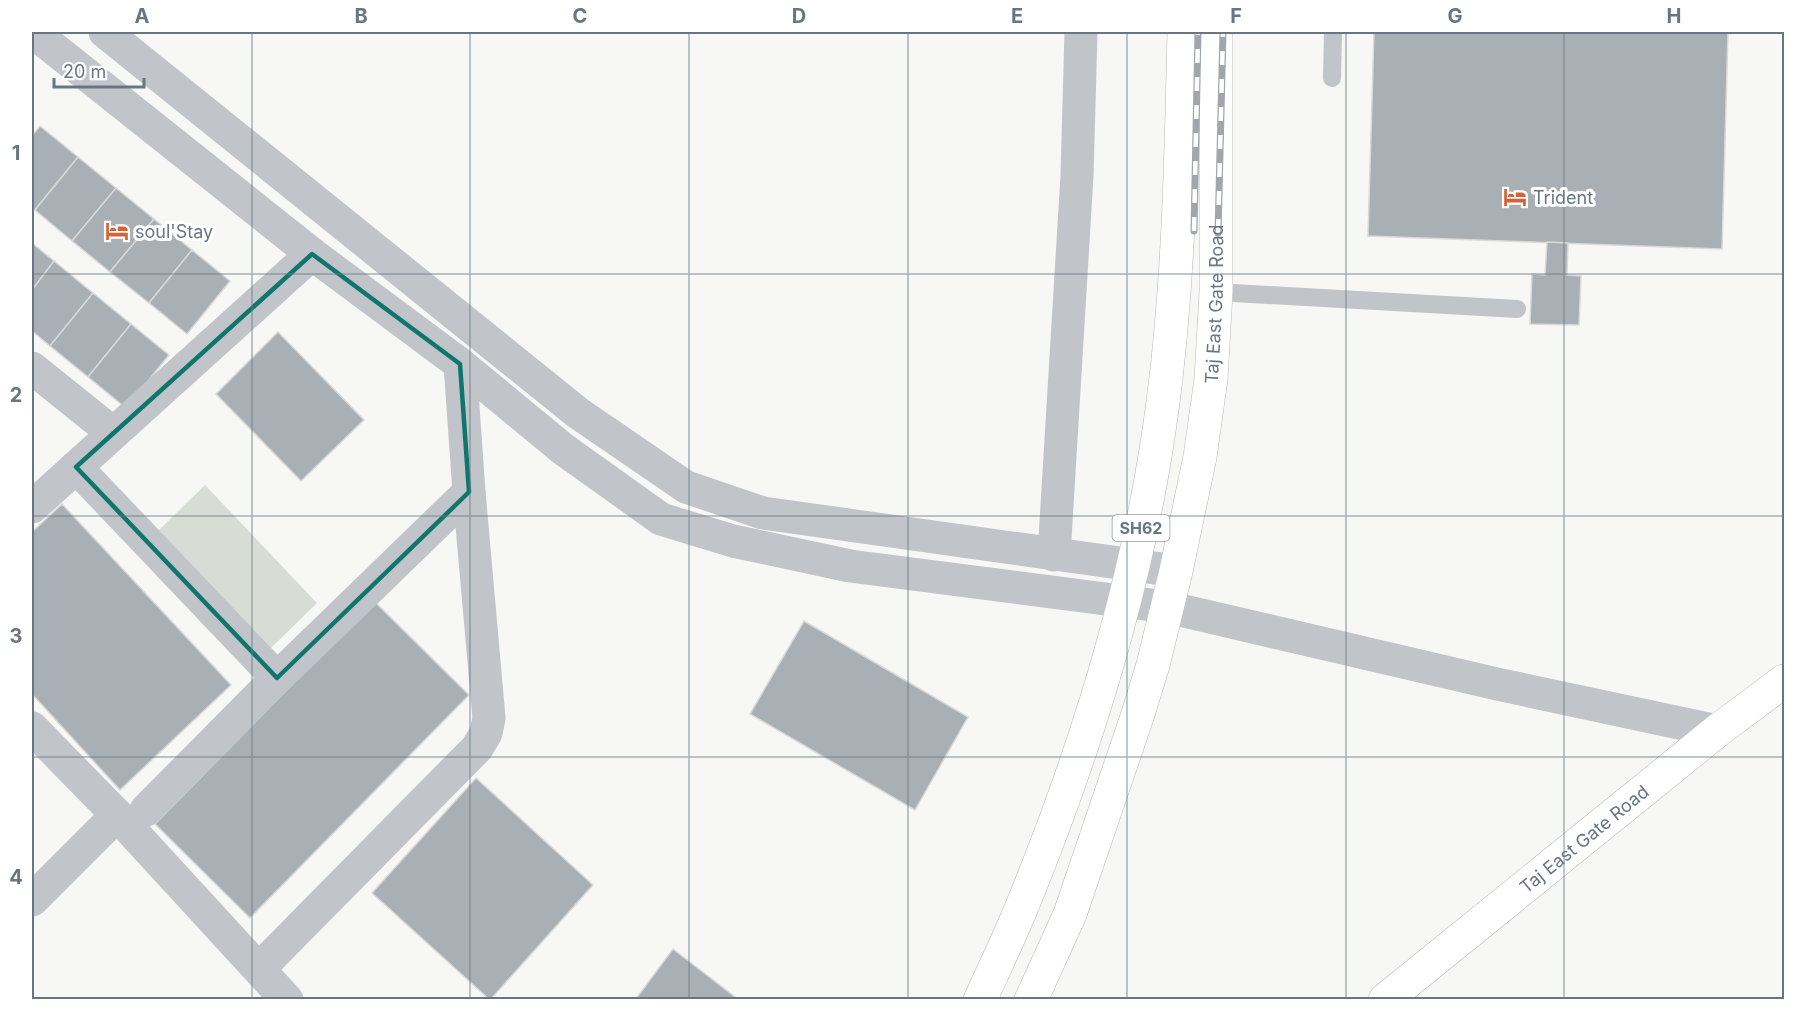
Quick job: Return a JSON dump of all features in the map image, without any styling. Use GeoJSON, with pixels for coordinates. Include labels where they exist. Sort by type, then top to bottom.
{"type":"FeatureCollection","features":[{"type":"Feature","properties":{"kind":"main road","name":"SH62"},"geometry":{"type":"LineString","coordinates":[[980,999],[1027,895],[1104,681],[1126,601],[1163,404],[1175,294],[1184,32]]}},
{"type":"Feature","properties":{"kind":"main road","name":"Taj East Gate Road"},"geometry":{"type":"LineString","coordinates":[[1176,571],[1200,457],[1211,379],[1216,292],[1216,32]]}},
{"type":"Feature","properties":{"kind":"main road","name":"SH62"},"geometry":{"type":"LineString","coordinates":[[1031,999],[1070,914],[1138,714],[1176,571]]}},
{"type":"Feature","properties":{"kind":"main road","name":"Taj East Gate Road"},"geometry":{"type":"LineString","coordinates":[[1385,999],[1717,731],[1785,681]]}},
{"type":"Feature","properties":{"kind":"street"},"geometry":{"type":"LineString","coordinates":[[33,32],[312,254],[460,364],[563,449],[661,519],[733,541],[850,566],[1167,607],[1497,684],[1717,731]]}},
{"type":"Feature","properties":{"kind":"street"},"geometry":{"type":"LineString","coordinates":[[105,32],[578,413],[686,487],[763,513],[1176,571]]}},
{"type":"Feature","properties":{"kind":"street"},"geometry":{"type":"LineString","coordinates":[[1054,555],[1077,176],[1081,32]]}},
{"type":"Feature","properties":{"kind":"street"},"geometry":{"type":"LineString","coordinates":[[32,507],[312,254]]}},
{"type":"Feature","properties":{"kind":"street"},"geometry":{"type":"LineString","coordinates":[[260,969],[477,748],[486,733],[489,718],[460,364]]}},
{"type":"Feature","properties":{"kind":"street"},"geometry":{"type":"LineString","coordinates":[[32,369],[113,434]]}},
{"type":"Feature","properties":{"kind":"street"},"geometry":{"type":"LineString","coordinates":[[76,467],[277,678]]}},
{"type":"Feature","properties":{"kind":"street"},"geometry":{"type":"LineString","coordinates":[[32,900],[132,812],[277,678],[469,492]]}},
{"type":"Feature","properties":{"kind":"street"},"geometry":{"type":"LineString","coordinates":[[32,728],[132,812],[287,999]]}},
{"type":"Feature","properties":{"kind":"lane"},"geometry":{"type":"LineString","coordinates":[[1332,78],[1333,32]]}},
{"type":"Feature","properties":{"kind":"lane"},"geometry":{"type":"LineString","coordinates":[[1216,292],[1517,309]]}},
{"type":"Feature","properties":{"kind":"highlighted area"},"geometry":{"type":"Polygon","coordinates":[[[312,254],[460,364],[469,492],[277,678],[76,467],[312,254]]]}},
{"type":"Feature","properties":{"kind":"shaded area"},"geometry":{"type":"Polygon","coordinates":[[[205,485],[317,603],[271,648],[158,531],[205,485]]]}},
{"type":"Feature","properties":{"kind":"building","name":"Trident"},"geometry":{"type":"Polygon","coordinates":[[[1374,32],[1728,32],[1722,249],[1368,236],[1374,32]]]}},
{"type":"Feature","properties":{"kind":"building"},"geometry":{"type":"Polygon","coordinates":[[[40,126],[78,157],[35,210],[32,208],[32,136],[40,126]]]}},
{"type":"Feature","properties":{"kind":"building"},"geometry":{"type":"Polygon","coordinates":[[[78,157],[116,188],[72,241],[35,210],[78,157]]]}},
{"type":"Feature","properties":{"kind":"building"},"geometry":{"type":"Polygon","coordinates":[[[116,188],[154,219],[110,272],[72,241],[116,188]]]}},
{"type":"Feature","properties":{"kind":"building"},"geometry":{"type":"Polygon","coordinates":[[[154,219],[192,250],[149,303],[110,272],[154,219]]]}},
{"type":"Feature","properties":{"kind":"building"},"geometry":{"type":"Polygon","coordinates":[[[1547,242],[1568,243],[1567,275],[1581,276],[1579,325],[1530,324],[1532,274],[1545,275],[1547,242]]]}},
{"type":"Feature","properties":{"kind":"building"},"geometry":{"type":"Polygon","coordinates":[[[32,243],[54,261],[32,290],[32,243]]]}},
{"type":"Feature","properties":{"kind":"building"},"geometry":{"type":"Polygon","coordinates":[[[192,250],[230,281],[187,334],[149,303],[192,250]]]}},
{"type":"Feature","properties":{"kind":"building"},"geometry":{"type":"Polygon","coordinates":[[[54,261],[93,293],[50,346],[32,331],[32,290],[54,261]]]}},
{"type":"Feature","properties":{"kind":"building"},"geometry":{"type":"Polygon","coordinates":[[[93,293],[131,324],[88,377],[50,346],[93,293]]]}},
{"type":"Feature","properties":{"kind":"building"},"geometry":{"type":"Polygon","coordinates":[[[131,324],[169,355],[126,408],[88,377],[131,324]]]}},
{"type":"Feature","properties":{"kind":"building"},"geometry":{"type":"Polygon","coordinates":[[[278,332],[364,420],[301,481],[216,394],[278,332]]]}},
{"type":"Feature","properties":{"kind":"building"},"geometry":{"type":"Polygon","coordinates":[[[62,504],[231,685],[120,790],[32,694],[32,532],[62,504]]]}},
{"type":"Feature","properties":{"kind":"building"},"geometry":{"type":"Polygon","coordinates":[[[374,601],[469,695],[250,918],[155,824],[374,601]]]}},
{"type":"Feature","properties":{"kind":"building"},"geometry":{"type":"Polygon","coordinates":[[[804,621],[968,717],[915,810],[750,714],[804,621]]]}},
{"type":"Feature","properties":{"kind":"building"},"geometry":{"type":"Polygon","coordinates":[[[476,778],[593,885],[490,1000],[372,893],[476,778]]]}},
{"type":"Feature","properties":{"kind":"building"},"geometry":{"type":"Polygon","coordinates":[[[673,949],[739,1000],[635,1000],[673,949]]]}},
{"type":"Feature","properties":{"kind":"railway"},"geometry":{"type":"LineString","coordinates":[[1194,231],[1198,32]]}},
{"type":"Feature","properties":{"kind":"railway"},"geometry":{"type":"LineString","coordinates":[[1218,233],[1223,32]]}},
{"type":"Feature","properties":{"kind":"place","name":"Trident"},"geometry":{"type":"Point","coordinates":[1515,197]}},
{"type":"Feature","properties":{"kind":"place","name":"soul'Stay"},"geometry":{"type":"Point","coordinates":[117,231]}}]}
